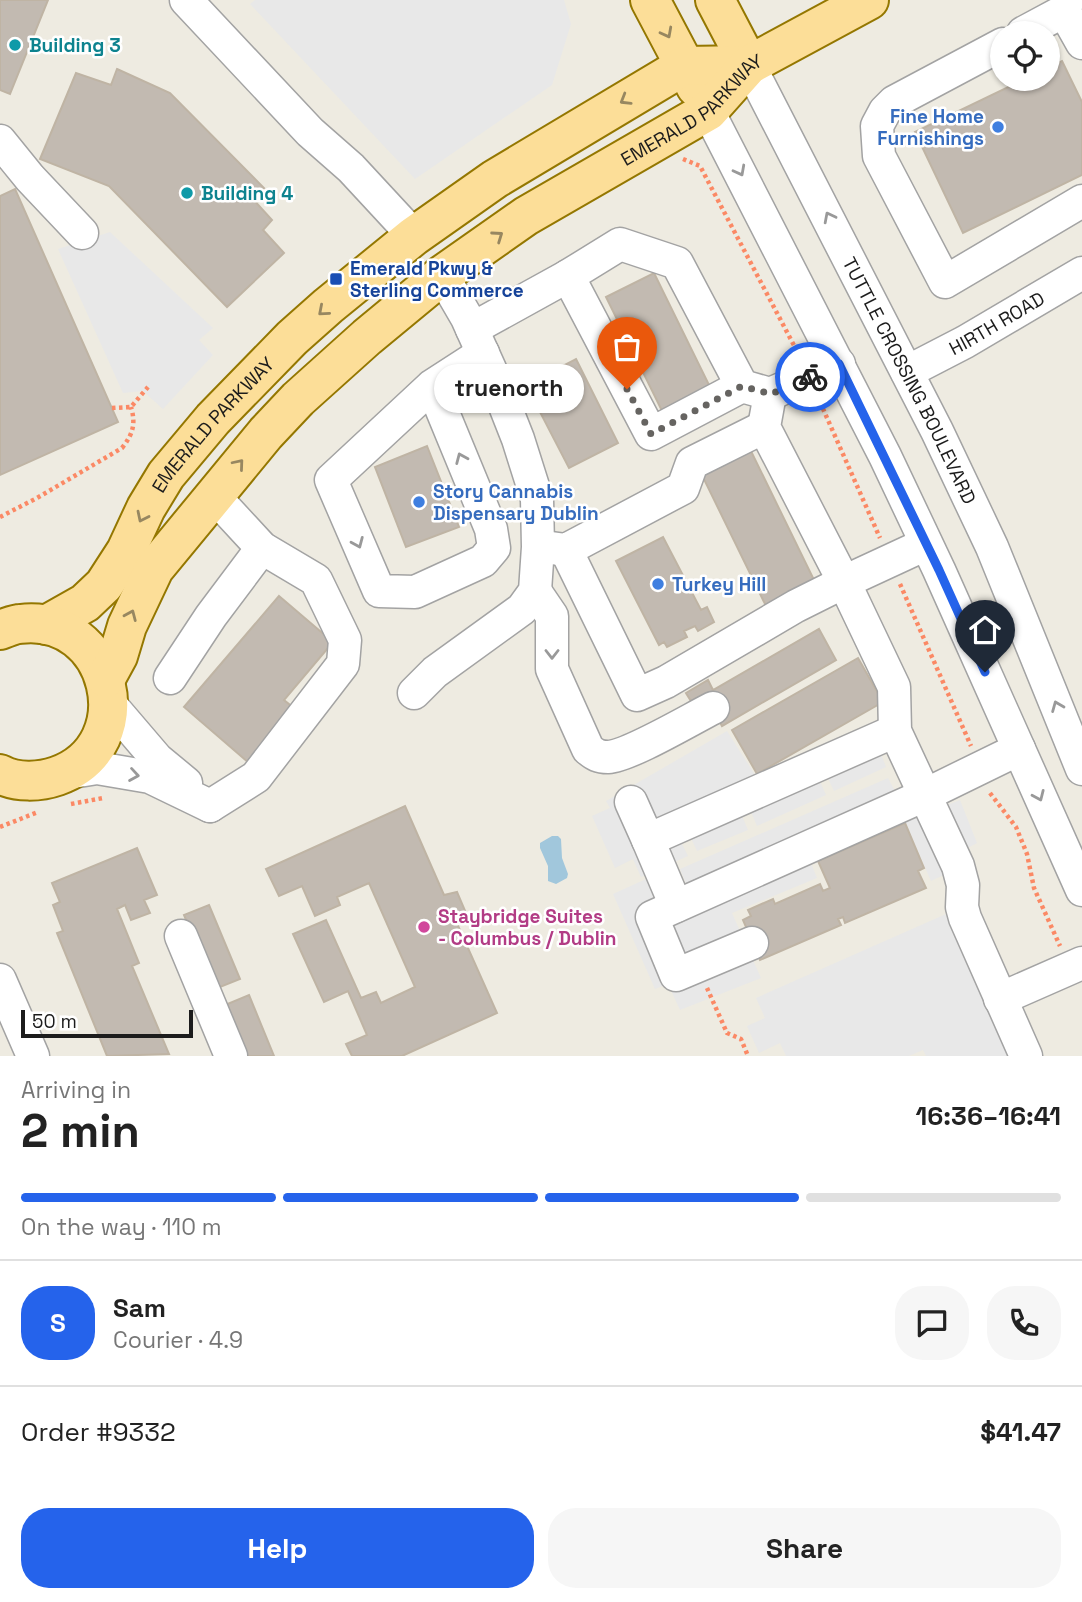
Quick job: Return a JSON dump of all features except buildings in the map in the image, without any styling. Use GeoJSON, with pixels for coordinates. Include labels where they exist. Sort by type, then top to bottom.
{"type":"FeatureCollection","features":[{"type":"Feature","properties":{"kind":"main road"},"geometry":{"type":"LineString","coordinates":[[650,0],[708,111]]}},
{"type":"Feature","properties":{"kind":"main road","name":"TUTTLE CROSSING BOULEVARD"},"geometry":{"type":"LineString","coordinates":[[715,0],[749,65]]}},
{"type":"Feature","properties":{"kind":"main road"},"geometry":{"type":"LineString","coordinates":[[749,65],[869,0]]}},
{"type":"Feature","properties":{"kind":"main road","name":"EMERALD PARKWAY"},"geometry":{"type":"LineString","coordinates":[[17,623],[85,603],[104,584],[125,551],[166,474],[213,419],[292,338],[414,236],[495,179],[684,66],[749,65]]}},
{"type":"Feature","properties":{"kind":"main road","name":"EMERALD PARKWAY"},"geometry":{"type":"LineString","coordinates":[[34,790],[84,761],[97,744],[106,725],[108,691],[127,626],[154,569],[213,495],[298,399],[442,275],[526,216],[708,111],[749,65]]}},
{"type":"Feature","properties":{"kind":"main road"},"geometry":{"type":"LineString","coordinates":[[17,623],[66,631],[83,643],[97,659],[108,691]]}},
{"type":"Feature","properties":{"kind":"street"},"geometry":{"type":"LineString","coordinates":[[186,0],[310,132],[351,168],[414,236]]}},
{"type":"Feature","properties":{"kind":"street"},"geometry":{"type":"LineString","coordinates":[[1042,21],[1066,6],[1082,43]]}},
{"type":"Feature","properties":{"kind":"street"},"geometry":{"type":"LineString","coordinates":[[990,51],[894,102],[885,111],[877,126],[879,156],[945,282],[1082,201]]}},
{"type":"Feature","properties":{"kind":"street","name":"TUTTLE CROSSING BOULEVARD"},"geometry":{"type":"LineString","coordinates":[[749,65],[908,372],[992,547],[1082,769]]}},
{"type":"Feature","properties":{"kind":"street"},"geometry":{"type":"LineString","coordinates":[[708,111],[885,456],[1082,890]]}},
{"type":"Feature","properties":{"kind":"street"},"geometry":{"type":"LineString","coordinates":[[3,150],[82,233]]}},
{"type":"Feature","properties":{"kind":"street"},"geometry":{"type":"LineString","coordinates":[[764,427],[692,464],[683,488],[552,548],[494,548],[482,561],[415,592],[379,591],[331,480],[477,341],[568,276],[620,244],[677,263],[756,390],[764,427],[844,582],[894,687],[895,731],[958,866],[963,884],[962,908],[965,918],[1026,1056]]}},
{"type":"Feature","properties":{"kind":"street","name":"HIRTH ROAD"},"geometry":{"type":"LineString","coordinates":[[908,372],[965,342],[1082,273]]}},
{"type":"Feature","properties":{"kind":"street"},"geometry":{"type":"LineString","coordinates":[[442,275],[477,341],[518,439],[552,548],[637,695],[666,682],[796,606],[926,544]]}},
{"type":"Feature","properties":{"kind":"street"},"geometry":{"type":"LineString","coordinates":[[568,276],[651,434],[756,390],[839,364]]}},
{"type":"Feature","properties":{"kind":"street"},"geometry":{"type":"LineString","coordinates":[[432,386],[491,529],[494,548]]}},
{"type":"Feature","properties":{"kind":"street"},"geometry":{"type":"LineString","coordinates":[[210,806],[256,777],[343,664],[345,640],[316,580],[262,548],[213,495]]}},
{"type":"Feature","properties":{"kind":"street"},"geometry":{"type":"LineString","coordinates":[[170,678],[211,616],[262,548]]}},
{"type":"Feature","properties":{"kind":"street"},"geometry":{"type":"LineString","coordinates":[[414,693],[435,672],[522,609],[535,591],[552,548]]}},
{"type":"Feature","properties":{"kind":"street"},"geometry":{"type":"LineString","coordinates":[[535,591],[552,616],[552,670],[588,749],[597,756],[610,757],[700,715],[666,682]]}},
{"type":"Feature","properties":{"kind":"street"},"geometry":{"type":"LineString","coordinates":[[108,691],[157,759],[210,806]]}},
{"type":"Feature","properties":{"kind":"street"},"geometry":{"type":"LineString","coordinates":[[648,840],[895,731]]}},
{"type":"Feature","properties":{"kind":"street"},"geometry":{"type":"LineString","coordinates":[[752,943],[676,975],[652,917],[925,795],[1019,749]]}},
{"type":"Feature","properties":{"kind":"street"},"geometry":{"type":"LineString","coordinates":[[34,790],[97,768],[150,777],[210,806]]}},
{"type":"Feature","properties":{"kind":"street"},"geometry":{"type":"LineString","coordinates":[[631,802],[676,906]]}},
{"type":"Feature","properties":{"kind":"street"},"geometry":{"type":"LineString","coordinates":[[181,936],[231,1056]]}},
{"type":"Feature","properties":{"kind":"street"},"geometry":{"type":"LineString","coordinates":[[1000,999],[1082,963]]}},
{"type":"Feature","properties":{"kind":"street"},"geometry":{"type":"LineString","coordinates":[[0,980],[33,1056]]}},
{"type":"Feature","properties":{"kind":"path"},"geometry":{"type":"LineString","coordinates":[[674,163],[683,158],[700,166],[707,179]]}},
{"type":"Feature","properties":{"kind":"path"},"geometry":{"type":"LineString","coordinates":[[112,408],[131,407],[148,387]]}},
{"type":"Feature","properties":{"kind":"path"},"geometry":{"type":"LineString","coordinates":[[0,517],[122,448],[134,428],[131,407]]}},
{"type":"Feature","properties":{"kind":"path"},"geometry":{"type":"LineString","coordinates":[[0,827],[34,790],[100,798],[127,795],[128,774]]}},
{"type":"Feature","properties":{"kind":"path"},"geometry":{"type":"LineString","coordinates":[[697,966],[727,1033],[741,1039],[748,1056]]}},
{"type":"Feature","properties":{"kind":"shaded area"},"geometry":{"type":"Polygon","coordinates":[[[255,0],[564,0],[571,24],[552,85],[415,179],[250,4],[255,0]]]}},
{"type":"Feature","properties":{"kind":"shaded area"},"geometry":{"type":"Polygon","coordinates":[[[110,232],[213,328],[199,340],[213,355],[163,409],[143,391],[123,393],[58,249],[110,232]]]}},
{"type":"Feature","properties":{"kind":"shaded area"},"geometry":{"type":"Polygon","coordinates":[[[870,725],[886,767],[834,791],[826,774],[818,777],[826,795],[757,826],[749,807],[740,811],[748,830],[697,851],[689,834],[679,838],[688,856],[641,877],[633,859],[615,868],[592,816],[610,808],[606,801],[727,731],[757,778],[870,725]]]}},
{"type":"Feature","properties":{"kind":"shaded area"},"geometry":{"type":"Polygon","coordinates":[[[888,778],[896,793],[942,807],[960,800],[977,843],[962,851],[967,864],[931,881],[905,822],[811,863],[817,878],[732,913],[761,978],[680,1010],[668,984],[655,989],[613,894],[668,869],[678,889],[687,886],[680,869],[888,778]]]}},
{"type":"Feature","properties":{"kind":"shaded area"},"geometry":{"type":"Polygon","coordinates":[[[946,914],[1009,1056],[926,1056],[923,1050],[909,1056],[786,1056],[780,1043],[759,1053],[747,1026],[765,1018],[756,998],[946,914]]]}},
{"type":"Feature","properties":{"kind":"water"},"geometry":{"type":"Polygon","coordinates":[[[552,836],[561,839],[562,858],[568,874],[567,878],[556,884],[548,881],[548,866],[540,848],[540,843],[552,836]]]}},
{"type":"Feature","properties":{"kind":"way so far"},"geometry":{"type":"LineString","coordinates":[[627,389],[651,434],[742,386],[771,394],[810,377]]}},
{"type":"Feature","properties":{"kind":"place","name":"Building 3"},"geometry":{"type":"Point","coordinates":[15,45]}},
{"type":"Feature","properties":{"kind":"place","name":"Fine Home Furnishings"},"geometry":{"type":"Point","coordinates":[998,127]}},
{"type":"Feature","properties":{"kind":"place","name":"Building 4"},"geometry":{"type":"Point","coordinates":[187,193]}},
{"type":"Feature","properties":{"kind":"place","name":"Emerald Pkwy & Sterling Commerce"},"geometry":{"type":"Point","coordinates":[336,279]}},
{"type":"Feature","properties":{"kind":"place","name":"truenorth"},"geometry":{"type":"Point","coordinates":[627,389]}},
{"type":"Feature","properties":{"kind":"place","name":"Story Cannabis Dispensary Dublin"},"geometry":{"type":"Point","coordinates":[419,502]}},
{"type":"Feature","properties":{"kind":"place","name":"Turkey Hill"},"geometry":{"type":"Point","coordinates":[658,584]}},
{"type":"Feature","properties":{"kind":"place","name":"Staybridge Suites - Columbus / Dublin"},"geometry":{"type":"Point","coordinates":[424,927]}},
{"type":"Feature","properties":{"kind":"route"},"geometry":{"type":"LineString","coordinates":[[810,377],[839,364],[885,456],[985,672]]}}]}
